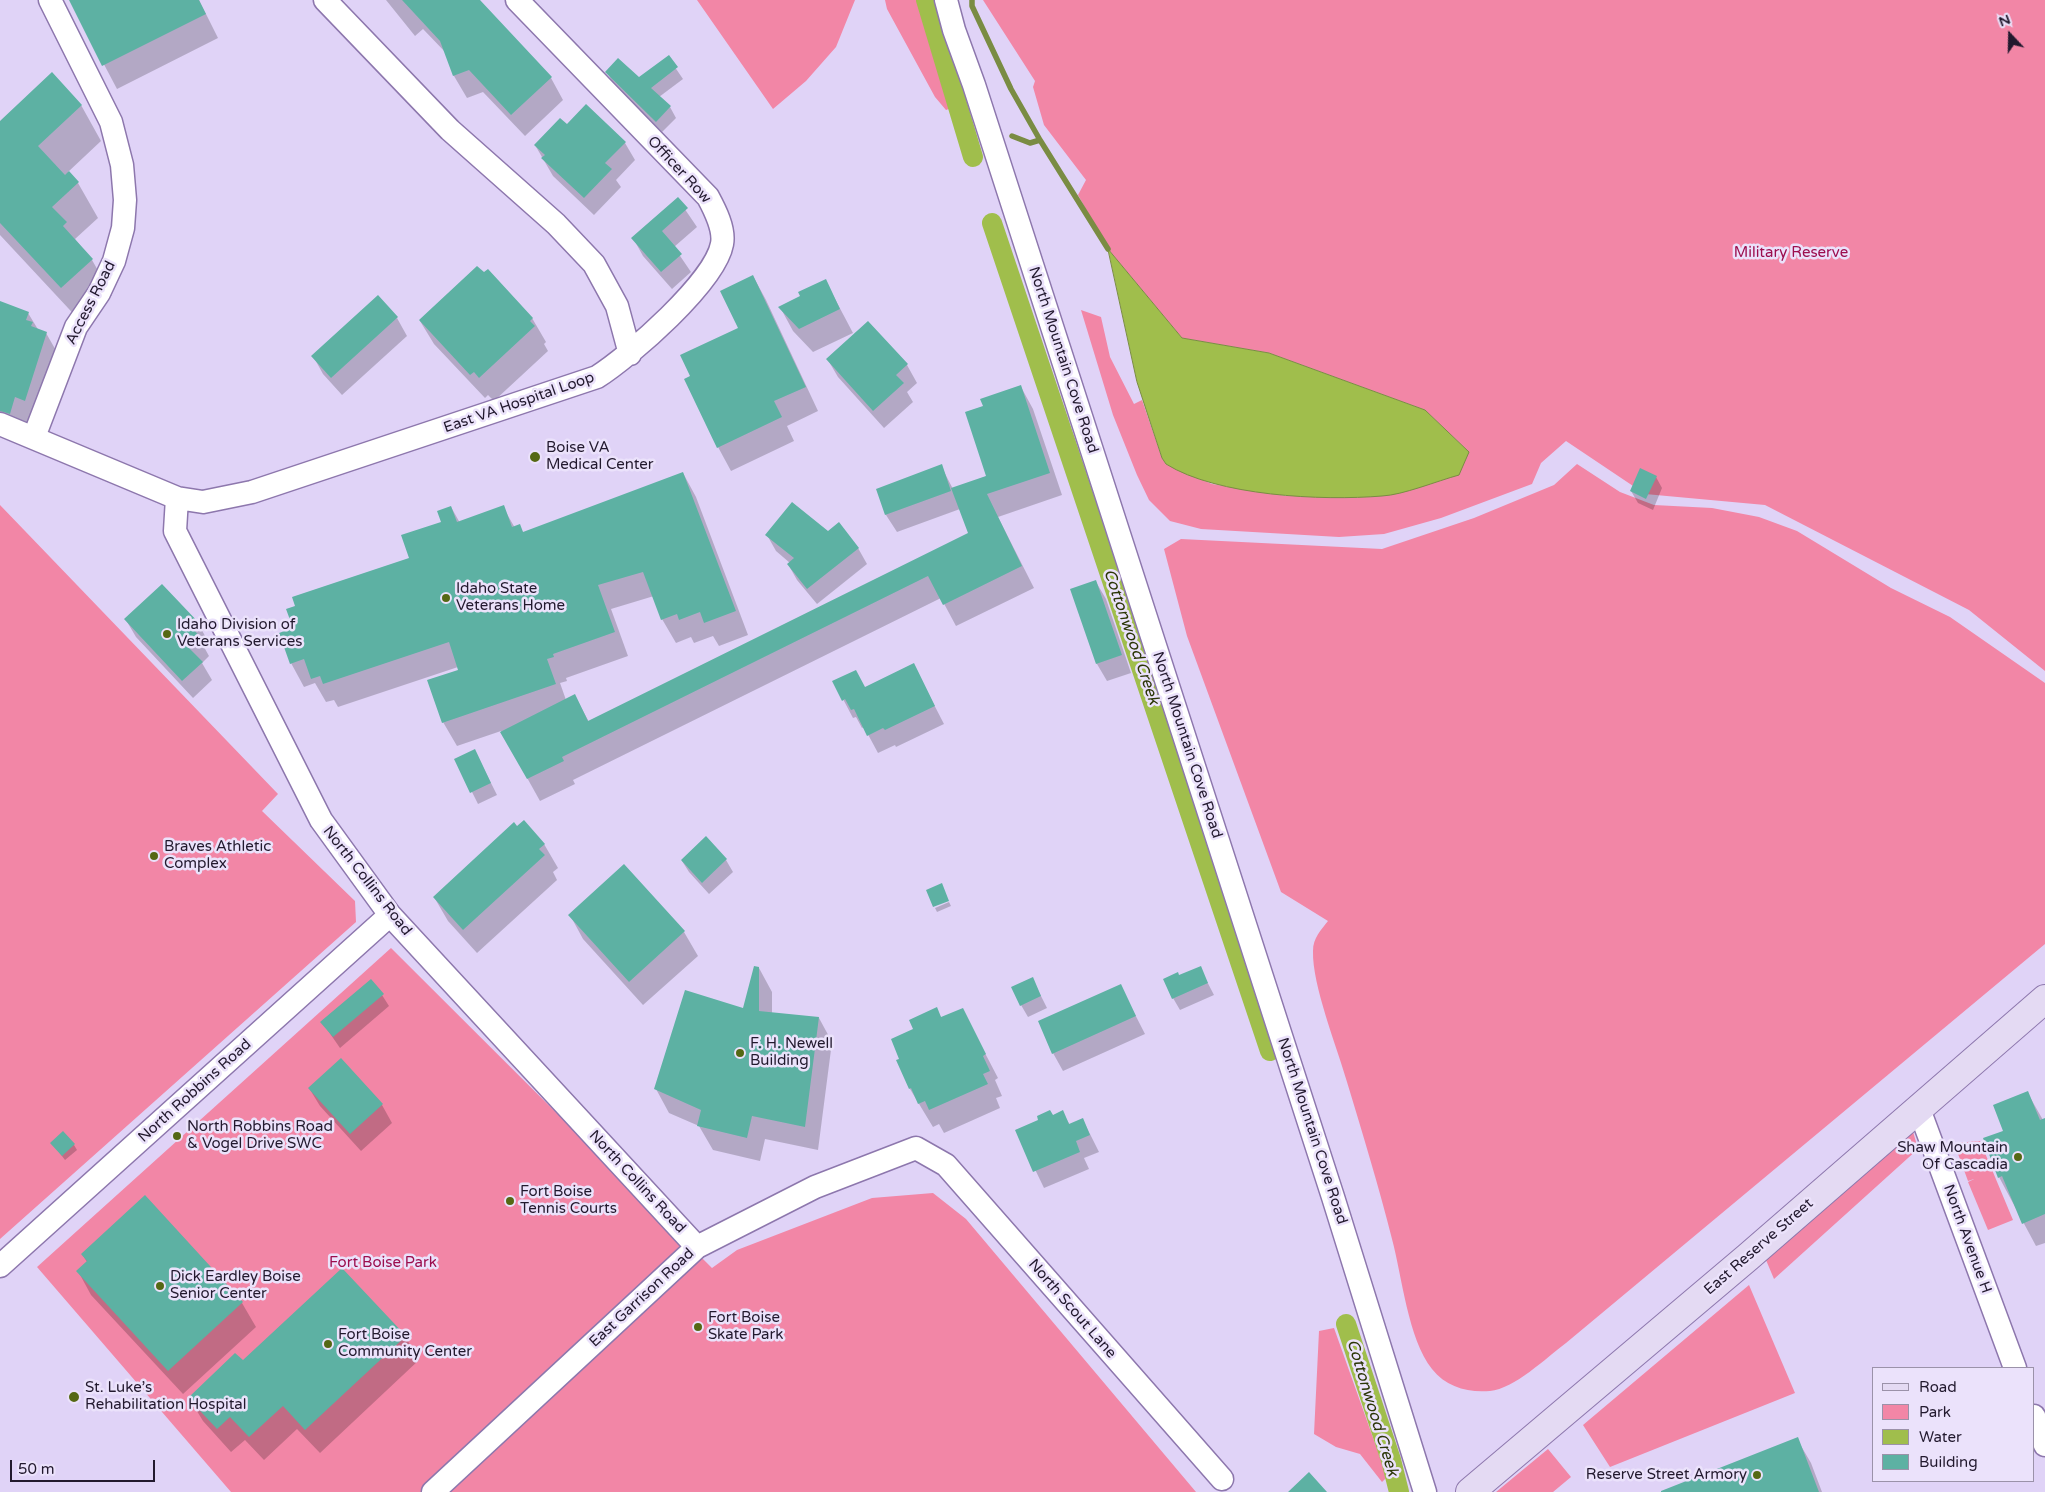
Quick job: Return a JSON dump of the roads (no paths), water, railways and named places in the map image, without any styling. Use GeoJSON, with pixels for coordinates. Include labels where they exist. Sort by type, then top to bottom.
{"type":"FeatureCollection","features":[{"type":"Feature","properties":{"kind":"street","name":"Access Road"},"geometry":{"type":"LineString","coordinates":[[34,437],[76,328],[99,293],[114,261],[122,228],[125,200],[122,165],[111,122],[50,0]]}},
{"type":"Feature","properties":{"kind":"street"},"geometry":{"type":"LineString","coordinates":[[325,0],[450,130],[556,224],[594,264],[617,306],[630,354]]}},
{"type":"Feature","properties":{"kind":"street","name":"Officer Row"},"geometry":{"type":"LineString","coordinates":[[517,0],[708,197],[717,214],[723,243],[714,265],[675,311],[630,354]]}},
{"type":"Feature","properties":{"kind":"street","name":"North Mountain Cove Road"},"geometry":{"type":"LineString","coordinates":[[946,0],[954,30],[974,85],[1115,517],[1260,975],[1334,1197],[1425,1492]]}},
{"type":"Feature","properties":{"kind":"street","name":"East VA Hospital Loop"},"geometry":{"type":"LineString","coordinates":[[0,424],[177,498],[203,502],[252,492],[597,378],[630,354]]}},
{"type":"Feature","properties":{"kind":"street","name":"North Collins Road"},"geometry":{"type":"LineString","coordinates":[[177,498],[175,531],[321,820],[390,915],[698,1247]]}},
{"type":"Feature","properties":{"kind":"street","name":"North Robbins Road"},"geometry":{"type":"LineString","coordinates":[[0,1266],[390,915]]}},
{"type":"Feature","properties":{"kind":"street","name":"East Reserve Street"},"geometry":{"type":"LineString","coordinates":[[1470,1492],[1748,1257],[2045,999]]}},
{"type":"Feature","properties":{"kind":"street","name":"North Avenue H"},"geometry":{"type":"LineString","coordinates":[[1919,1110],[2015,1367]]}},
{"type":"Feature","properties":{"kind":"street","name":"East Garrison Road"},"geometry":{"type":"LineString","coordinates":[[433,1492],[698,1247],[815,1187],[916,1148]]}},
{"type":"Feature","properties":{"kind":"street","name":"North Scout Lane"},"geometry":{"type":"LineString","coordinates":[[916,1148],[946,1165],[1222,1479]]}},
{"type":"Feature","properties":{"kind":"street"},"geometry":{"type":"LineString","coordinates":[[2035,1419],[2045,1445]]}},
{"type":"Feature","properties":{"kind":"water"},"geometry":{"type":"Polygon","coordinates":[[[1108,249],[1182,338],[1269,353],[1425,410],[1469,452],[1459,475],[1390,495],[1330,498],[1301,497],[1241,490],[1187,475],[1166,464],[1162,458],[1137,382],[1108,249]]]}},
{"type":"Feature","properties":{"kind":"waterway","name":"Cottonwood Creek"},"geometry":{"type":"LineString","coordinates":[[926,0],[973,157]]}},
{"type":"Feature","properties":{"kind":"waterway"},"geometry":{"type":"LineString","coordinates":[[972,0],[972,6],[1011,89],[1040,140]]}},
{"type":"Feature","properties":{"kind":"waterway"},"geometry":{"type":"LineString","coordinates":[[1012,136],[1030,143],[1040,140],[1108,249]]}},
{"type":"Feature","properties":{"kind":"waterway","name":"Cottonwood Creek"},"geometry":{"type":"LineString","coordinates":[[992,223],[1270,1051]]}},
{"type":"Feature","properties":{"kind":"waterway","name":"Cottonwood Creek"},"geometry":{"type":"LineString","coordinates":[[1346,1324],[1391,1460],[1399,1492]]}},
{"type":"Feature","properties":{"kind":"place","name":"Boise VA Medical Center"},"geometry":{"type":"Point","coordinates":[535,457]}},
{"type":"Feature","properties":{"kind":"place","name":"Idaho State Veterans Home"},"geometry":{"type":"Point","coordinates":[446,598]}},
{"type":"Feature","properties":{"kind":"place","name":"Idaho Division of Veterans Services"},"geometry":{"type":"Point","coordinates":[167,634]}},
{"type":"Feature","properties":{"kind":"place","name":"Braves Athletic Complex"},"geometry":{"type":"Point","coordinates":[154,856]}},
{"type":"Feature","properties":{"kind":"place","name":"F. H. Newell Building"},"geometry":{"type":"Point","coordinates":[740,1053]}},
{"type":"Feature","properties":{"kind":"place","name":"North Robbins Road & Vogel Drive SWC"},"geometry":{"type":"Point","coordinates":[177,1136]}},
{"type":"Feature","properties":{"kind":"place","name":"Shaw Mountain Of Cascadia"},"geometry":{"type":"Point","coordinates":[2018,1157]}},
{"type":"Feature","properties":{"kind":"place","name":"Fort Boise Tennis Courts"},"geometry":{"type":"Point","coordinates":[510,1201]}},
{"type":"Feature","properties":{"kind":"place","name":"Dick Eardley Boise Senior Center"},"geometry":{"type":"Point","coordinates":[160,1286]}},
{"type":"Feature","properties":{"kind":"place","name":"Fort Boise Skate Park"},"geometry":{"type":"Point","coordinates":[698,1327]}},
{"type":"Feature","properties":{"kind":"place","name":"Fort Boise Community Center"},"geometry":{"type":"Point","coordinates":[328,1344]}},
{"type":"Feature","properties":{"kind":"place","name":"St. Luke’s Rehabilitation Hospital"},"geometry":{"type":"Point","coordinates":[74,1397]}},
{"type":"Feature","properties":{"kind":"place","name":"Reserve Street Armory"},"geometry":{"type":"Point","coordinates":[1757,1475]}},
{"type":"Feature","properties":{"kind":"park label","name":"Military Reserve"},"geometry":{"type":"Point","coordinates":[1791,253]}},
{"type":"Feature","properties":{"kind":"park label","name":"Fort Boise Park"},"geometry":{"type":"Point","coordinates":[383,1263]}}]}
